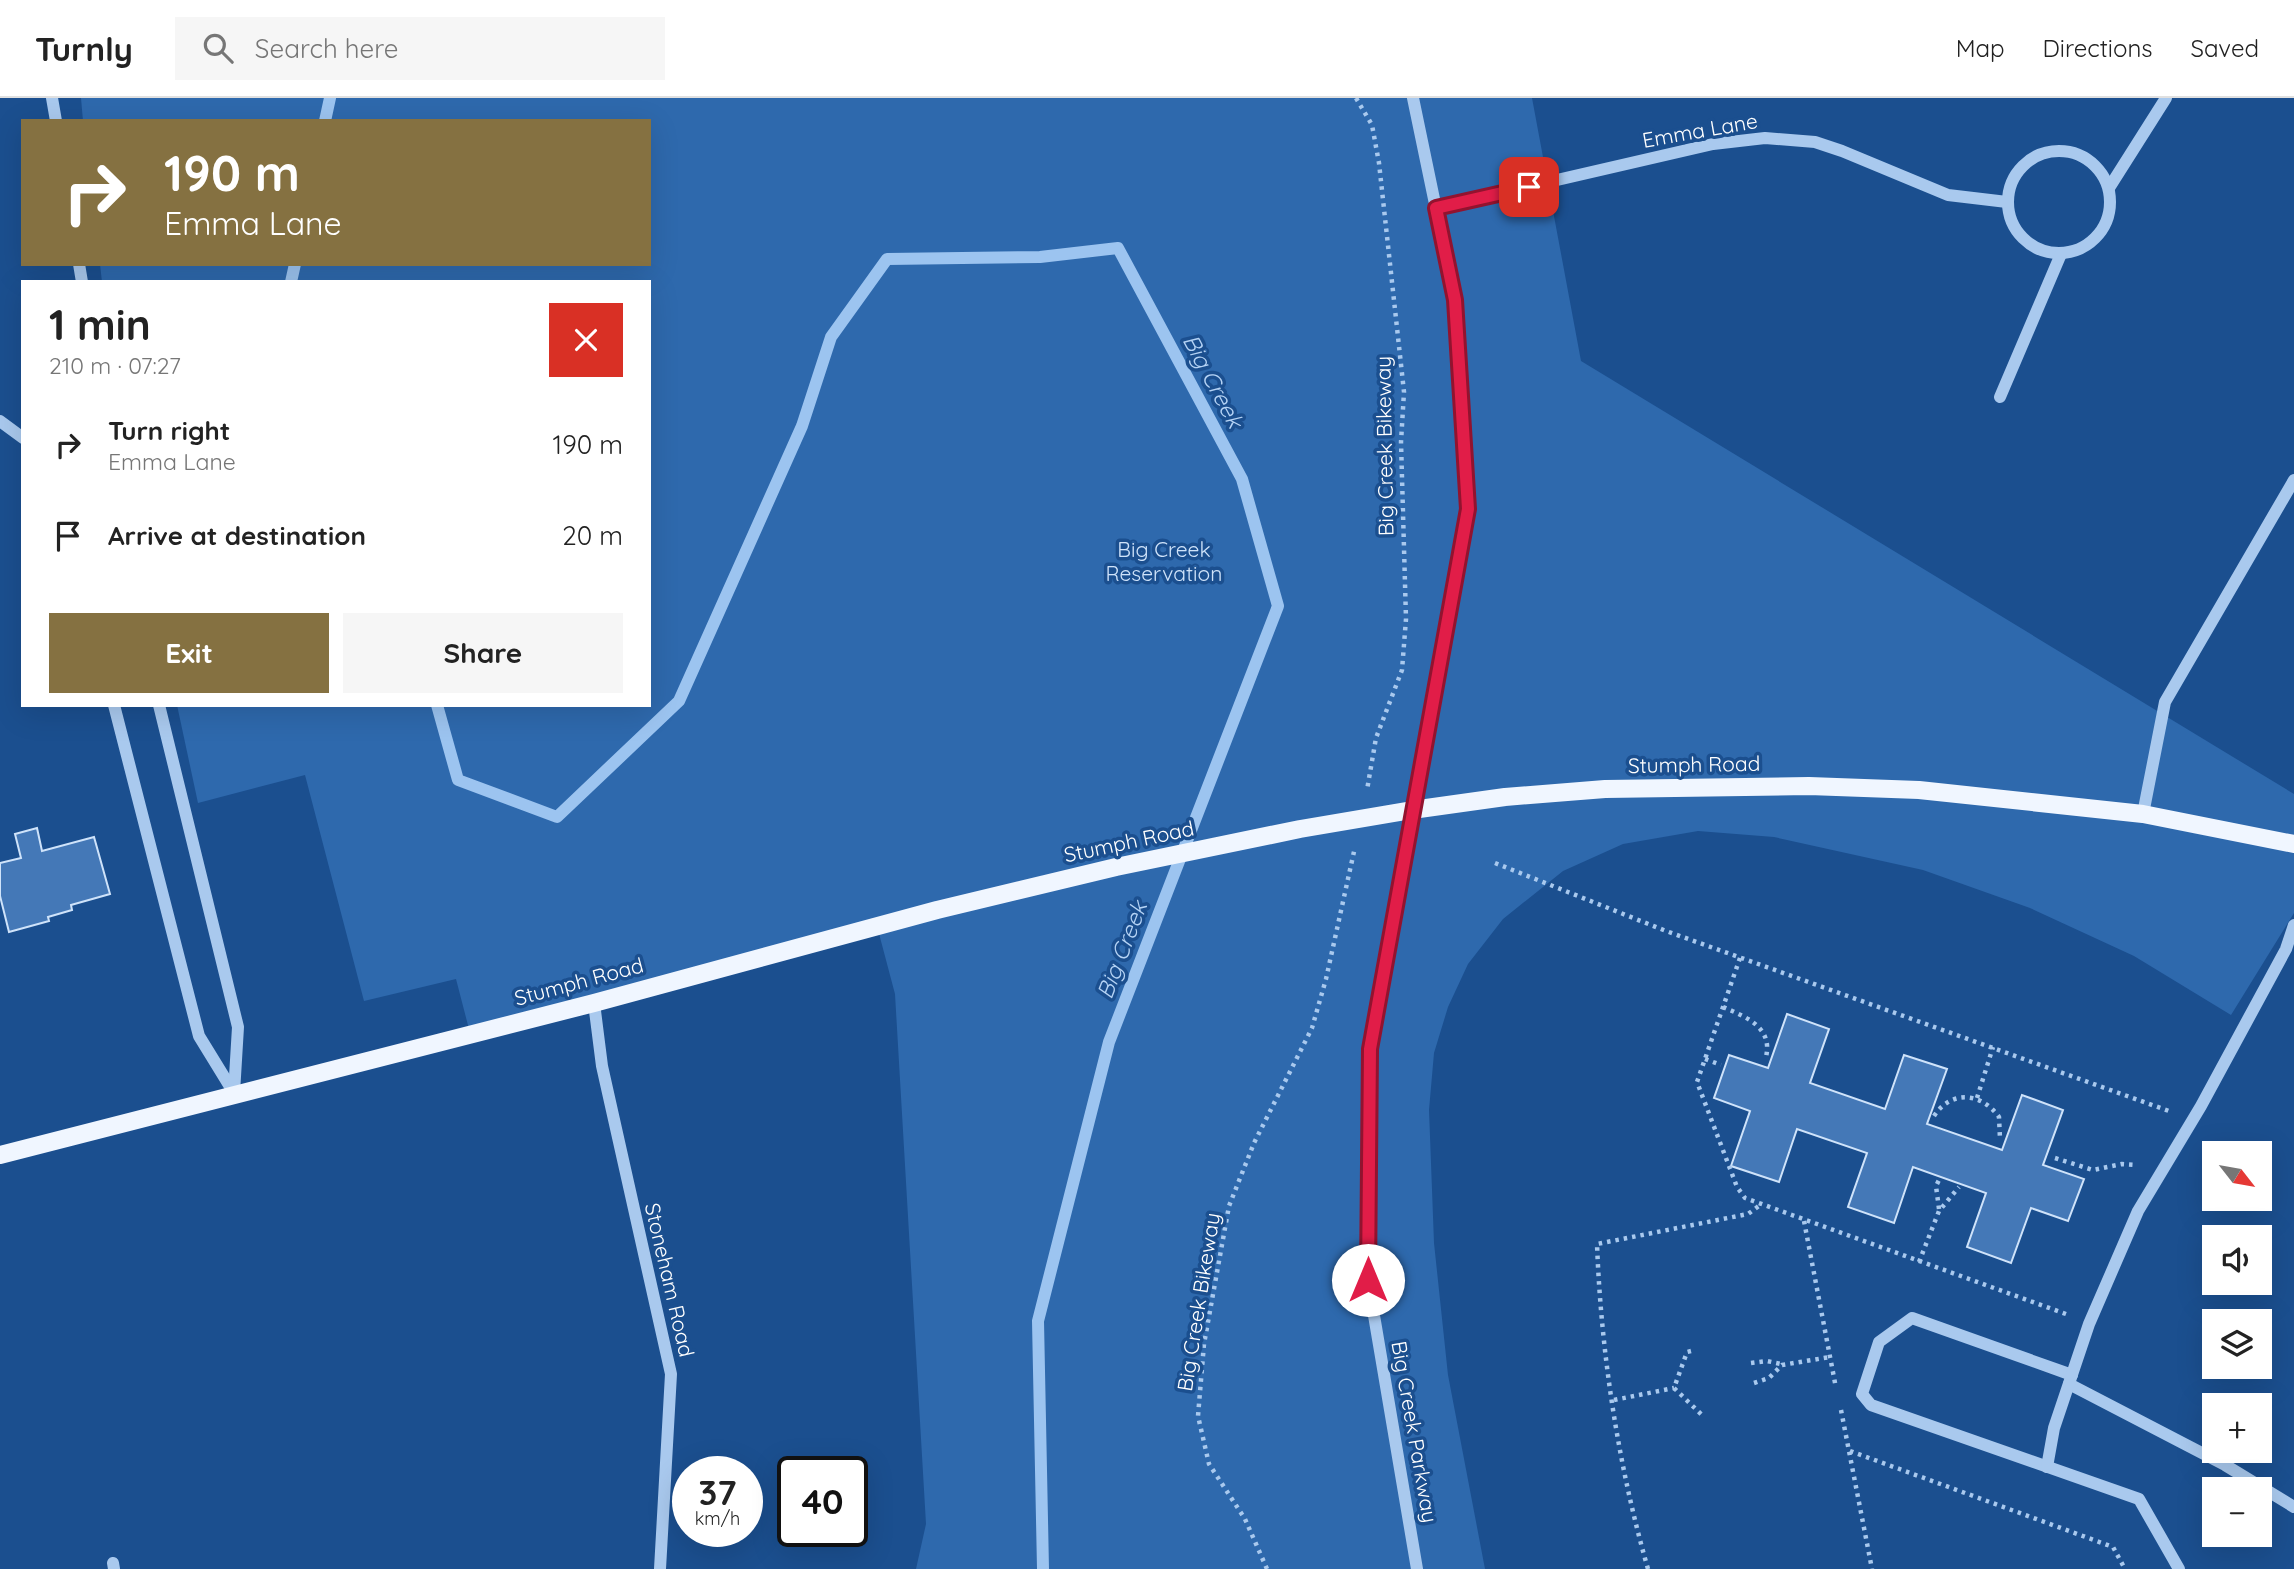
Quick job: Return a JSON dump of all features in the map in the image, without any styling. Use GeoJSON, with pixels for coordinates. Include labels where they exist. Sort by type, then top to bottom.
{"type":"FeatureCollection","features":[{"type":"Feature","properties":{"kind":"main road","name":"Stumph Road"},"geometry":{"type":"LineString","coordinates":[[0,1155],[594,1003],[937,910],[1116,867],[1300,829],[1505,797],[1605,789],[1809,786],[1919,790],[2143,814],[2294,844]]}},
{"type":"Feature","properties":{"kind":"street"},"geometry":{"type":"LineString","coordinates":[[52,98],[56,119]]}},
{"type":"Feature","properties":{"kind":"street","name":"Big Creek Parkway"},"geometry":{"type":"LineString","coordinates":[[1413,98],[1455,300],[1468,509],[1370,1049],[1368,1280],[1418,1569]]}},
{"type":"Feature","properties":{"kind":"street"},"geometry":{"type":"LineString","coordinates":[[2109,188],[2166,98]]}},
{"type":"Feature","properties":{"kind":"street","name":"Emma Lane"},"geometry":{"type":"LineString","coordinates":[[1436,208],[1713,144],[1765,138],[1815,142],[1948,195],[2007,202]]}},
{"type":"Feature","properties":{"kind":"street"},"geometry":{"type":"LineString","coordinates":[[2045,152],[2076,153],[2102,173],[2109,188],[2109,211],[2101,232],[2083,247],[2061,254],[2045,252],[2023,239],[2010,218],[2007,202],[2010,185],[2018,171],[2030,159],[2045,152]]}},
{"type":"Feature","properties":{"kind":"street"},"geometry":{"type":"LineString","coordinates":[[2000,397],[2061,254]]}},
{"type":"Feature","properties":{"kind":"street"},"geometry":{"type":"LineString","coordinates":[[0,421],[21,437]]}},
{"type":"Feature","properties":{"kind":"street"},"geometry":{"type":"LineString","coordinates":[[2143,814],[2165,702],[2294,480]]}},
{"type":"Feature","properties":{"kind":"street"},"geometry":{"type":"LineString","coordinates":[[115,707],[199,1036],[234,1093]]}},
{"type":"Feature","properties":{"kind":"street"},"geometry":{"type":"LineString","coordinates":[[159,707],[238,1027],[234,1093]]}},
{"type":"Feature","properties":{"kind":"street"},"geometry":{"type":"LineString","coordinates":[[2047,1467],[2054,1428],[2071,1379],[2138,1211],[2191,1123],[2287,949],[2294,925]]}},
{"type":"Feature","properties":{"kind":"street","name":"Stoneham Road"},"geometry":{"type":"LineString","coordinates":[[594,1003],[602,1066],[671,1374],[660,1569]]}},
{"type":"Feature","properties":{"kind":"street"},"geometry":{"type":"LineString","coordinates":[[2179,1569],[2139,1499],[1871,1405],[1861,1394],[1879,1342],[1912,1318],[2071,1379],[2294,1507]]}},
{"type":"Feature","properties":{"kind":"path","name":"Big Creek Bikeway"},"geometry":{"type":"LineString","coordinates":[[1356,98],[1372,125],[1380,163],[1404,393],[1401,442],[1406,620],[1402,670],[1373,753]]}},
{"type":"Feature","properties":{"kind":"path"},"geometry":{"type":"LineString","coordinates":[[1495,863],[1740,958],[2166,1110],[2191,1123]]}},
{"type":"Feature","properties":{"kind":"path","name":"Big Creek Bikeway"},"geometry":{"type":"LineString","coordinates":[[1267,1569],[1245,1519],[1209,1464],[1198,1416],[1204,1344],[1229,1206],[1254,1143],[1312,1028],[1326,979],[1347,877]]}},
{"type":"Feature","properties":{"kind":"path"},"geometry":{"type":"LineString","coordinates":[[1740,958],[1697,1082],[1737,1187],[1745,1198],[2066,1314],[2071,1304]]}},
{"type":"Feature","properties":{"kind":"path"},"geometry":{"type":"LineString","coordinates":[[1723,1007],[1755,1023],[1766,1040],[1766,1057]]}},
{"type":"Feature","properties":{"kind":"path"},"geometry":{"type":"LineString","coordinates":[[1977,1098],[1993,1048]]}},
{"type":"Feature","properties":{"kind":"path"},"geometry":{"type":"LineString","coordinates":[[1705,1059],[1721,1065]]}},
{"type":"Feature","properties":{"kind":"path"},"geometry":{"type":"LineString","coordinates":[[1934,1116],[1940,1107],[1956,1098],[1977,1098],[1999,1117],[2000,1139]]}},
{"type":"Feature","properties":{"kind":"path"},"geometry":{"type":"LineString","coordinates":[[2160,1121],[2173,1098]]}},
{"type":"Feature","properties":{"kind":"path"},"geometry":{"type":"LineString","coordinates":[[2130,1177],[2142,1154]]}},
{"type":"Feature","properties":{"kind":"path"},"geometry":{"type":"LineString","coordinates":[[2055,1158],[2093,1170],[2122,1164],[2136,1165],[2158,1179]]}},
{"type":"Feature","properties":{"kind":"path"},"geometry":{"type":"LineString","coordinates":[[1939,1180],[1936,1186],[1939,1211]]}},
{"type":"Feature","properties":{"kind":"path"},"geometry":{"type":"LineString","coordinates":[[1919,1262],[1939,1211],[1959,1187]]}},
{"type":"Feature","properties":{"kind":"path"},"geometry":{"type":"LineString","coordinates":[[1648,1569],[1613,1400],[1604,1342],[1597,1244],[1748,1214],[1760,1205]]}},
{"type":"Feature","properties":{"kind":"path"},"geometry":{"type":"LineString","coordinates":[[1674,1388],[1687,1352],[1691,1351]]}},
{"type":"Feature","properties":{"kind":"path"},"geometry":{"type":"LineString","coordinates":[[1751,1363],[1767,1361],[1782,1365],[1830,1357]]}},
{"type":"Feature","properties":{"kind":"path"},"geometry":{"type":"LineString","coordinates":[[1754,1383],[1769,1378],[1782,1365]]}},
{"type":"Feature","properties":{"kind":"path"},"geometry":{"type":"LineString","coordinates":[[1613,1400],[1674,1388]]}},
{"type":"Feature","properties":{"kind":"path"},"geometry":{"type":"LineString","coordinates":[[1674,1388],[1704,1417]]}},
{"type":"Feature","properties":{"kind":"path"},"geometry":{"type":"LineString","coordinates":[[1849,1451],[2113,1547],[2124,1569]]}},
{"type":"Feature","properties":{"kind":"green space","name":"Big Creek Reservation"},"geometry":{"type":"Polygon","coordinates":[[[81,98],[1532,98],[1581,361],[2294,794],[2294,913],[2231,1015],[2134,956],[2030,908],[1923,870],[1774,837],[1698,831],[1623,844],[1563,871],[1503,919],[1468,964],[1448,1007],[1434,1053],[1429,1110],[1434,1243],[1448,1375],[1485,1569],[916,1569],[926,1524],[895,994],[877,926],[470,1033],[456,979],[364,1001],[305,775],[198,803],[177,707],[651,707],[651,280],[102,280],[100,266],[651,266],[651,119],[83,119],[81,98]]]}},
{"type":"Feature","properties":{"kind":"building"},"geometry":{"type":"Polygon","coordinates":[[[37,828],[42,851],[94,837],[110,894],[71,905],[72,910],[48,917],[49,921],[9,932],[0,896],[0,863],[21,858],[15,834],[37,828]]]}},
{"type":"Feature","properties":{"kind":"building"},"geometry":{"type":"Polygon","coordinates":[[[1787,1014],[1829,1029],[1810,1083],[1885,1109],[1904,1055],[1947,1069],[1927,1124],[2002,1150],[2022,1095],[2063,1110],[2043,1165],[2084,1179],[2068,1221],[2031,1208],[2011,1263],[1967,1247],[1986,1193],[1913,1167],[1894,1223],[1848,1207],[1867,1153],[1797,1129],[1779,1182],[1731,1166],[1750,1111],[1714,1098],[1729,1055],[1768,1068],[1787,1014]]]}},
{"type":"Feature","properties":{"kind":"waterway","name":"Big Creek"},"geometry":{"type":"LineString","coordinates":[[325,119],[330,98]]}},
{"type":"Feature","properties":{"kind":"waterway","name":"Big Creek"},"geometry":{"type":"LineString","coordinates":[[438,707],[458,780],[557,817],[679,701],[802,426],[831,337],[887,259],[1040,257],[1118,248],[1242,479],[1278,606],[1109,1042],[1038,1321],[1043,1569]]}},
{"type":"Feature","properties":{"kind":"waterway","name":"Big Creek"},"geometry":{"type":"LineString","coordinates":[[291,280],[295,266]]}},
{"type":"Feature","properties":{"kind":"route"},"geometry":{"type":"LineString","coordinates":[[1368,1280],[1370,1049],[1423,745],[1468,509],[1455,300],[1436,208],[1529,187]]}}]}
